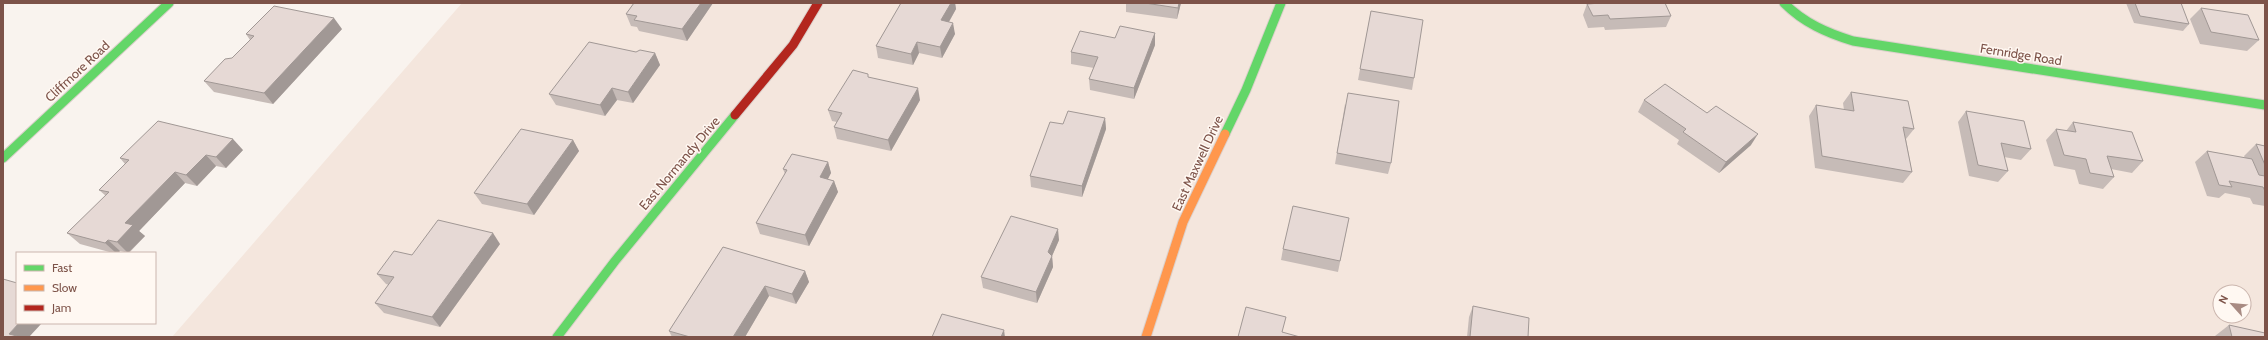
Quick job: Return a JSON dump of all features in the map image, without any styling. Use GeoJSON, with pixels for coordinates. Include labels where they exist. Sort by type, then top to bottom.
{"type":"FeatureCollection","features":[{"type":"Feature","properties":{"kind":"street","name":"Cliffmore Road"},"geometry":{"type":"LineString","coordinates":[[3,158],[169,3]]}},
{"type":"Feature","properties":{"kind":"street","name":"East Normandy Drive"},"geometry":{"type":"LineString","coordinates":[[557,337],[614,261],[793,45],[818,3]]}},
{"type":"Feature","properties":{"kind":"street","name":"East Maxwell Drive"},"geometry":{"type":"LineString","coordinates":[[1146,337],[1184,222],[1246,90],[1281,3]]}},
{"type":"Feature","properties":{"kind":"street","name":"Fernridge Road"},"geometry":{"type":"LineString","coordinates":[[1784,3],[1801,19],[1817,29],[1853,41],[2265,105]]}},
{"type":"Feature","properties":{"kind":"shaded area"},"geometry":{"type":"Polygon","coordinates":[[[462,3],[2265,3],[2265,337],[172,337],[462,3]]]}},
{"type":"Feature","properties":{"kind":"building"},"geometry":{"type":"Polygon","coordinates":[[[634,3],[701,3],[682,29],[634,20],[637,16],[626,14],[634,3]]]}},
{"type":"Feature","properties":{"kind":"building"},"geometry":{"type":"Polygon","coordinates":[[[901,3],[951,3],[941,20],[953,23],[940,47],[917,42],[911,54],[876,46],[901,3]]]}},
{"type":"Feature","properties":{"kind":"building"},"geometry":{"type":"Polygon","coordinates":[[[1145,3],[1179,3],[1178,8],[1145,3]]]}},
{"type":"Feature","properties":{"kind":"building"},"geometry":{"type":"Polygon","coordinates":[[[1665,3],[1671,16],[1610,19],[1608,15],[1593,16],[1587,4],[1665,3]]]}},
{"type":"Feature","properties":{"kind":"building"},"geometry":{"type":"Polygon","coordinates":[[[2135,3],[2181,3],[2189,24],[2140,16],[2135,3]]]}},
{"type":"Feature","properties":{"kind":"building"},"geometry":{"type":"Polygon","coordinates":[[[274,6],[334,18],[264,93],[204,81],[225,59],[232,58],[254,36],[246,34],[274,6]]]}},
{"type":"Feature","properties":{"kind":"building"},"geometry":{"type":"Polygon","coordinates":[[[2201,8],[2248,15],[2259,40],[2211,32],[2201,8]]]}},
{"type":"Feature","properties":{"kind":"building"},"geometry":{"type":"Polygon","coordinates":[[[1371,11],[1423,20],[1414,78],[1360,69],[1371,11]]]}},
{"type":"Feature","properties":{"kind":"building"},"geometry":{"type":"Polygon","coordinates":[[[1120,26],[1155,33],[1134,88],[1089,79],[1098,57],[1071,52],[1080,31],[1115,38],[1120,26]]]}},
{"type":"Feature","properties":{"kind":"building"},"geometry":{"type":"Polygon","coordinates":[[[589,42],[636,52],[640,50],[655,53],[628,92],[612,88],[600,105],[549,94],[589,42]]]}},
{"type":"Feature","properties":{"kind":"building"},"geometry":{"type":"Polygon","coordinates":[[[853,70],[868,74],[868,77],[918,88],[888,140],[834,127],[842,113],[828,110],[853,70]]]}},
{"type":"Feature","properties":{"kind":"building"},"geometry":{"type":"Polygon","coordinates":[[[1665,84],[1707,113],[1716,106],[1758,134],[1726,162],[1683,132],[1686,129],[1644,100],[1665,84]]]}},
{"type":"Feature","properties":{"kind":"building"},"geometry":{"type":"Polygon","coordinates":[[[1851,92],[1908,101],[1914,129],[1903,127],[1912,172],[1822,156],[1816,105],[1854,111],[1851,92]]]}},
{"type":"Feature","properties":{"kind":"building"},"geometry":{"type":"Polygon","coordinates":[[[1348,93],[1399,101],[1391,163],[1337,153],[1348,93]]]}},
{"type":"Feature","properties":{"kind":"building"},"geometry":{"type":"Polygon","coordinates":[[[1068,111],[1105,118],[1082,186],[1030,176],[1050,122],[1063,124],[1068,111]]]}},
{"type":"Feature","properties":{"kind":"building"},"geometry":{"type":"Polygon","coordinates":[[[1966,111],[2024,121],[2031,149],[2001,143],[2008,171],[1978,165],[1966,111]]]}},
{"type":"Feature","properties":{"kind":"building"},"geometry":{"type":"Polygon","coordinates":[[[158,121],[233,139],[216,157],[206,155],[186,175],[175,172],[125,223],[133,225],[117,242],[108,240],[105,243],[67,233],[109,192],[99,190],[129,160],[120,158],[158,121]]]}},
{"type":"Feature","properties":{"kind":"building"},"geometry":{"type":"Polygon","coordinates":[[[2073,122],[2132,132],[2143,161],[2107,156],[2114,177],[2090,173],[2086,159],[2064,155],[2056,129],[2076,132],[2073,122]]]}},
{"type":"Feature","properties":{"kind":"building"},"geometry":{"type":"Polygon","coordinates":[[[521,129],[573,140],[527,204],[474,193],[521,129]]]}},
{"type":"Feature","properties":{"kind":"building"},"geometry":{"type":"Polygon","coordinates":[[[2256,144],[2265,146],[2265,165],[2256,144]]]}},
{"type":"Feature","properties":{"kind":"building"},"geometry":{"type":"Polygon","coordinates":[[[2207,151],[2252,159],[2259,175],[2265,176],[2265,191],[2263,187],[2229,181],[2232,187],[2219,185],[2207,151]]]}},
{"type":"Feature","properties":{"kind":"building"},"geometry":{"type":"Polygon","coordinates":[[[792,154],[828,162],[820,177],[834,181],[805,235],[756,223],[787,170],[783,169],[792,154]]]}},
{"type":"Feature","properties":{"kind":"building"},"geometry":{"type":"Polygon","coordinates":[[[1293,206],[1349,218],[1340,261],[1283,249],[1293,206]]]}},
{"type":"Feature","properties":{"kind":"building"},"geometry":{"type":"Polygon","coordinates":[[[1011,216],[1058,229],[1048,252],[1052,256],[1036,292],[981,277],[1011,216]]]}},
{"type":"Feature","properties":{"kind":"building"},"geometry":{"type":"Polygon","coordinates":[[[438,220],[493,233],[432,317],[375,303],[394,277],[377,274],[394,251],[412,255],[438,220]]]}},
{"type":"Feature","properties":{"kind":"building"},"geometry":{"type":"Polygon","coordinates":[[[723,247],[805,271],[792,294],[765,286],[733,337],[690,337],[669,331],[723,247]]]}},
{"type":"Feature","properties":{"kind":"building"},"geometry":{"type":"Polygon","coordinates":[[[3,279],[16,283],[16,324],[18,324],[9,334],[17,336],[16,337],[3,337],[3,279]]]}},
{"type":"Feature","properties":{"kind":"building"},"geometry":{"type":"Polygon","coordinates":[[[1473,306],[1529,318],[1528,337],[1470,337],[1473,306]]]}},
{"type":"Feature","properties":{"kind":"building"},"geometry":{"type":"Polygon","coordinates":[[[1246,307],[1286,317],[1282,332],[1300,337],[1238,337],[1246,307]]]}},
{"type":"Feature","properties":{"kind":"building"},"geometry":{"type":"Polygon","coordinates":[[[942,314],[1004,330],[1001,337],[932,337],[942,314]]]}},
{"type":"Feature","properties":{"kind":"building"},"geometry":{"type":"Polygon","coordinates":[[[2229,325],[2265,333],[2265,337],[2232,337],[2229,325]]]}},
{"type":"Feature","properties":{"kind":"traffic: fast"},"geometry":{"type":"LineString","coordinates":[[3,158],[169,3]]}},
{"type":"Feature","properties":{"kind":"traffic: fast"},"geometry":{"type":"LineString","coordinates":[[1225,134],[1246,90],[1281,3]]}},
{"type":"Feature","properties":{"kind":"traffic: fast"},"geometry":{"type":"LineString","coordinates":[[1784,3],[1799,17],[1816,27],[1853,41],[2265,105]]}},
{"type":"Feature","properties":{"kind":"traffic: fast"},"geometry":{"type":"LineString","coordinates":[[557,337],[615,261],[735,115]]}},
{"type":"Feature","properties":{"kind":"traffic: slow"},"geometry":{"type":"LineString","coordinates":[[1146,337],[1183,222],[1225,134]]}},
{"type":"Feature","properties":{"kind":"traffic: jam"},"geometry":{"type":"LineString","coordinates":[[735,115],[793,45],[818,3]]}}]}
